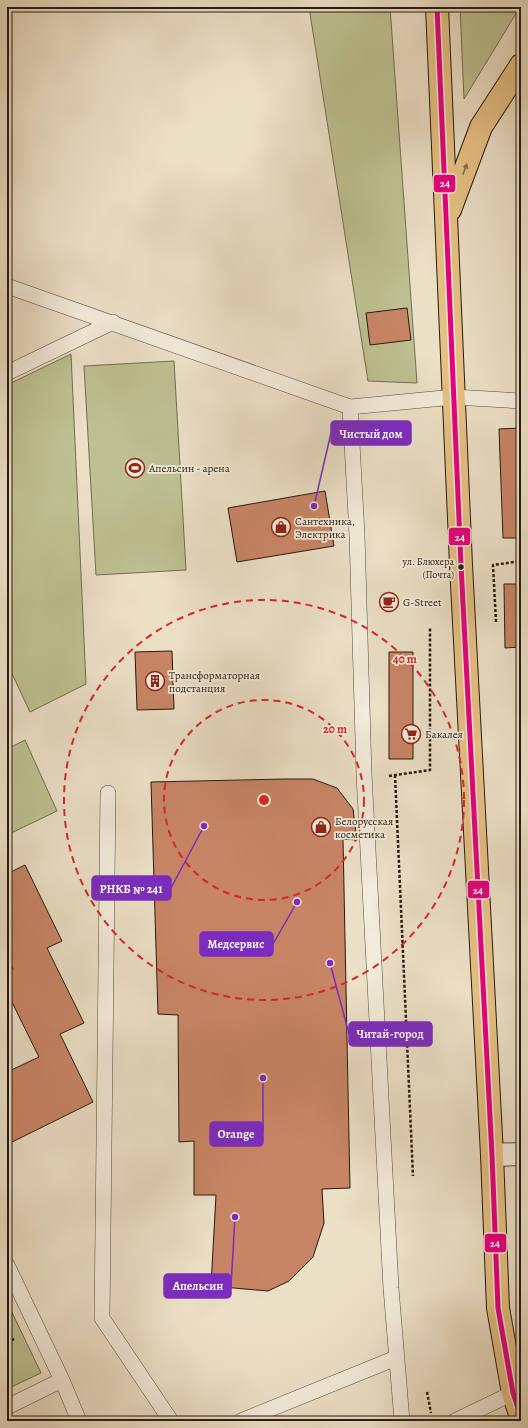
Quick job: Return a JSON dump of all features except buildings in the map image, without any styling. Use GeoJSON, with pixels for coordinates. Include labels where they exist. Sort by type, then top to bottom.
{"type":"FeatureCollection","features":[{"type":"Feature","properties":{"kind":"main road"},"geometry":{"type":"LineString","coordinates":[[437,7],[461,565],[492,1155],[498,1308],[513,1393],[521,1417]]}},
{"type":"Feature","properties":{"kind":"main road"},"geometry":{"type":"LineString","coordinates":[[447,219],[482,127],[521,65]]}},
{"type":"Feature","properties":{"kind":"street"},"geometry":{"type":"LineString","coordinates":[[492,1155],[521,1154]]}},
{"type":"Feature","properties":{"kind":"lane"},"geometry":{"type":"LineString","coordinates":[[7,286],[113,322],[350,407],[454,397],[521,401]]}},
{"type":"Feature","properties":{"kind":"lane"},"geometry":{"type":"LineString","coordinates":[[7,373],[113,322]]}},
{"type":"Feature","properties":{"kind":"lane"},"geometry":{"type":"LineString","coordinates":[[350,407],[357,543],[364,774],[391,1288],[402,1421]]}},
{"type":"Feature","properties":{"kind":"lane"},"geometry":{"type":"LineString","coordinates":[[108,792],[102,1318],[171,1421]]}},
{"type":"Feature","properties":{"kind":"lane"},"geometry":{"type":"LineString","coordinates":[[7,1265],[80,1421]]}},
{"type":"Feature","properties":{"kind":"lane"},"geometry":{"type":"LineString","coordinates":[[241,1421],[396,1358]]}},
{"type":"Feature","properties":{"kind":"lane"},"geometry":{"type":"LineString","coordinates":[[7,1407],[62,1380]]}},
{"type":"Feature","properties":{"kind":"lane"},"geometry":{"type":"LineString","coordinates":[[455,1421],[513,1393]]}},
{"type":"Feature","properties":{"kind":"path"},"geometry":{"type":"LineString","coordinates":[[496,622],[493,565],[521,561]]}},
{"type":"Feature","properties":{"kind":"path"},"geometry":{"type":"LineString","coordinates":[[413,1183],[395,776],[430,770],[430,627]]}},
{"type":"Feature","properties":{"kind":"path"},"geometry":{"type":"LineString","coordinates":[[427,1390],[431,1413]]}},
{"type":"Feature","properties":{"kind":"green space"},"geometry":{"type":"Polygon","coordinates":[[[309,7],[390,7],[417,383],[368,381],[309,7]]]}},
{"type":"Feature","properties":{"kind":"green space"},"geometry":{"type":"Polygon","coordinates":[[[460,7],[520,7],[464,99],[460,7]]]}},
{"type":"Feature","properties":{"kind":"green space"},"geometry":{"type":"Polygon","coordinates":[[[71,354],[86,684],[30,712],[7,663],[7,385],[71,354]]]}},
{"type":"Feature","properties":{"kind":"green space","name":"Апельсин - арена"},"geometry":{"type":"Polygon","coordinates":[[[174,361],[186,570],[96,575],[84,366],[174,361]]]}},
{"type":"Feature","properties":{"kind":"green space"},"geometry":{"type":"Polygon","coordinates":[[[25,740],[57,811],[7,835],[7,749],[25,740]]]}},
{"type":"Feature","properties":{"kind":"green space"},"geometry":{"type":"Polygon","coordinates":[[[7,1302],[41,1373],[7,1389],[7,1302]]]}},
{"type":"Feature","properties":{"kind":"transit line","name":"24"},"geometry":{"type":"LineString","coordinates":[[437,7],[461,565],[492,1155],[498,1308],[513,1393],[521,1417]]}},
{"type":"Feature","properties":{"kind":"place","name":"Апельсин - арена"},"geometry":{"type":"Point","coordinates":[135,468]}},
{"type":"Feature","properties":{"kind":"place","name":"Чистый дом"},"geometry":{"type":"Point","coordinates":[314,506]}},
{"type":"Feature","properties":{"kind":"place","name":"Сантехника, Электрика"},"geometry":{"type":"Point","coordinates":[281,527]}},
{"type":"Feature","properties":{"kind":"place","name":"ул. Блюхера (Почта)"},"geometry":{"type":"Point","coordinates":[461,567]}},
{"type":"Feature","properties":{"kind":"place","name":"G-Street"},"geometry":{"type":"Point","coordinates":[389,602]}},
{"type":"Feature","properties":{"kind":"place","name":"Трансформаторная подстанция"},"geometry":{"type":"Point","coordinates":[155,681]}},
{"type":"Feature","properties":{"kind":"place","name":"Бакалея"},"geometry":{"type":"Point","coordinates":[411,734]}},
{"type":"Feature","properties":{"kind":"place","name":"РНКБ № 241"},"geometry":{"type":"Point","coordinates":[204,826]}},
{"type":"Feature","properties":{"kind":"place","name":"Белорусская косметика"},"geometry":{"type":"Point","coordinates":[321,827]}},
{"type":"Feature","properties":{"kind":"place","name":"Медсервис"},"geometry":{"type":"Point","coordinates":[297,902]}},
{"type":"Feature","properties":{"kind":"place","name":"Читай-город"},"geometry":{"type":"Point","coordinates":[330,963]}},
{"type":"Feature","properties":{"kind":"place","name":"Orange"},"geometry":{"type":"Point","coordinates":[263,1078]}},
{"type":"Feature","properties":{"kind":"place","name":"Апельсин"},"geometry":{"type":"Point","coordinates":[235,1217]}}]}
